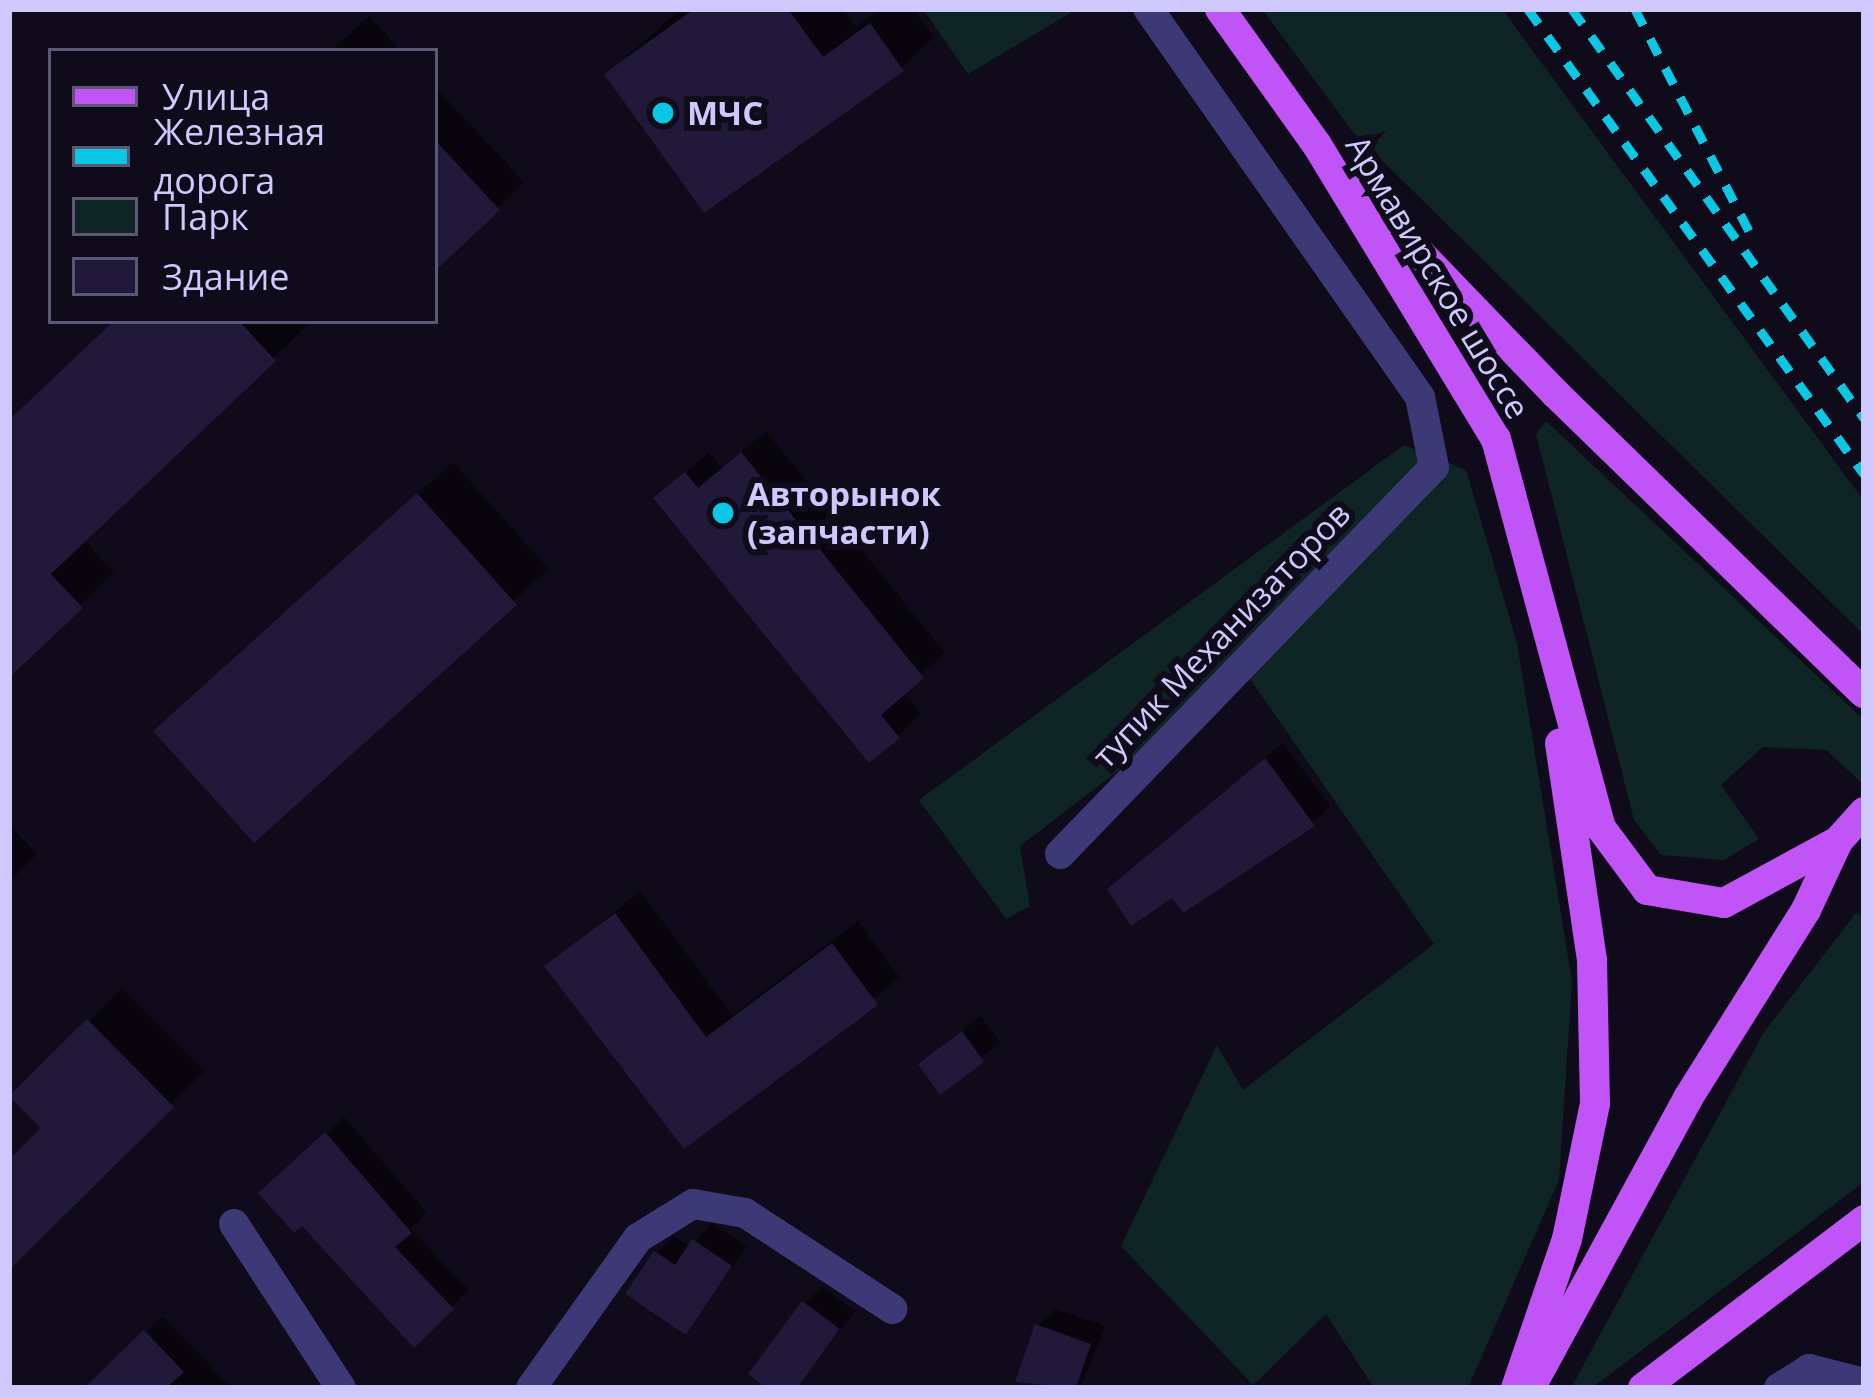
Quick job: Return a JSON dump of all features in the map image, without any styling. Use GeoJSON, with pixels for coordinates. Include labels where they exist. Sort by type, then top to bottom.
{"type":"FeatureCollection","features":[{"type":"Feature","properties":{"kind":"main road","name":"Армавирское шоссе"},"geometry":{"type":"LineString","coordinates":[[1220,9],[1317,145],[1496,439],[1541,606]]}},
{"type":"Feature","properties":{"kind":"main road"},"geometry":{"type":"LineString","coordinates":[[1317,145],[1556,394],[1864,693]]}},
{"type":"Feature","properties":{"kind":"main road"},"geometry":{"type":"LineString","coordinates":[[1541,606],[1601,828],[1647,890],[1724,903],[1838,841]]}},
{"type":"Feature","properties":{"kind":"main road"},"geometry":{"type":"LineString","coordinates":[[1516,1388],[1567,1239],[1594,1104],[1592,961],[1541,606]]}},
{"type":"Feature","properties":{"kind":"main road"},"geometry":{"type":"LineString","coordinates":[[1530,1388],[1688,1098],[1806,910],[1838,841],[1864,812]]}},
{"type":"Feature","properties":{"kind":"main road"},"geometry":{"type":"LineString","coordinates":[[1643,1388],[1864,1220]]}},
{"type":"Feature","properties":{"kind":"street","name":"тупик Механизаторов"},"geometry":{"type":"LineString","coordinates":[[1060,854],[1434,467],[1420,397],[1148,9]]}},
{"type":"Feature","properties":{"kind":"street"},"geometry":{"type":"LineString","coordinates":[[531,1388],[638,1238],[694,1204],[745,1213],[892,1309]]}},
{"type":"Feature","properties":{"kind":"street"},"geometry":{"type":"LineString","coordinates":[[233,1224],[341,1388]]}},
{"type":"Feature","properties":{"kind":"street"},"geometry":{"type":"LineString","coordinates":[[1780,1388],[1809,1369],[1864,1383]]}},
{"type":"Feature","properties":{"kind":"green space"},"geometry":{"type":"Polygon","coordinates":[[[923,9],[1077,9],[968,74],[923,9]]]}},
{"type":"Feature","properties":{"kind":"green space"},"geometry":{"type":"Polygon","coordinates":[[[1262,9],[1502,9],[1864,501],[1864,635],[1352,131],[1262,9]]]}},
{"type":"Feature","properties":{"kind":"green space"},"geometry":{"type":"Polygon","coordinates":[[[1546,421],[1864,720],[1864,785],[1826,750],[1763,747],[1721,785],[1759,839],[1724,860],[1661,855],[1634,820],[1536,434],[1546,421]]]}},
{"type":"Feature","properties":{"kind":"green space"},"geometry":{"type":"Polygon","coordinates":[[[1404,445],[1466,470],[1517,643],[1572,981],[1559,1180],[1468,1388],[1374,1388],[1326,1314],[1253,1385],[1121,1246],[1217,1045],[1243,1090],[1434,944],[1246,673],[1020,846],[1030,906],[1006,919],[919,800],[1404,445]]]}},
{"type":"Feature","properties":{"kind":"green space"},"geometry":{"type":"Polygon","coordinates":[[[1856,913],[1864,916],[1864,1182],[1592,1388],[1571,1388],[1764,1032],[1856,913]]]}},
{"type":"Feature","properties":{"kind":"building"},"geometry":{"type":"Polygon","coordinates":[[[694,9],[788,9],[823,57],[870,23],[904,71],[704,213],[604,74],[694,9]]]}},
{"type":"Feature","properties":{"kind":"building"},"geometry":{"type":"Polygon","coordinates":[[[438,143],[500,210],[438,268],[438,143]]]}},
{"type":"Feature","properties":{"kind":"building"},"geometry":{"type":"Polygon","coordinates":[[[111,324],[242,324],[276,361],[51,574],[83,608],[9,678],[9,420],[111,324]]]}},
{"type":"Feature","properties":{"kind":"building"},"geometry":{"type":"Polygon","coordinates":[[[741,452],[924,678],[881,715],[900,738],[869,763],[653,498],[685,472],[698,488],[741,452]]]}},
{"type":"Feature","properties":{"kind":"building"},"geometry":{"type":"Polygon","coordinates":[[[417,493],[517,605],[254,843],[153,731],[417,493]]]}},
{"type":"Feature","properties":{"kind":"building"},"geometry":{"type":"Polygon","coordinates":[[[1265,758],[1315,826],[1183,913],[1172,898],[1131,926],[1107,889],[1265,758]]]}},
{"type":"Feature","properties":{"kind":"building"},"geometry":{"type":"Polygon","coordinates":[[[615,913],[706,1037],[832,943],[878,1005],[684,1149],[544,966],[615,913]]]}},
{"type":"Feature","properties":{"kind":"building"},"geometry":{"type":"Polygon","coordinates":[[[87,1019],[174,1107],[9,1270],[9,1160],[41,1128],[9,1096],[87,1019]]]}},
{"type":"Feature","properties":{"kind":"building"},"geometry":{"type":"Polygon","coordinates":[[[962,1031],[984,1062],[940,1095],[918,1064],[962,1031]]]}},
{"type":"Feature","properties":{"kind":"building"},"geometry":{"type":"Polygon","coordinates":[[[325,1132],[412,1233],[395,1247],[454,1309],[414,1348],[302,1226],[294,1233],[258,1193],[325,1132]]]}},
{"type":"Feature","properties":{"kind":"building"},"geometry":{"type":"Polygon","coordinates":[[[692,1239],[732,1266],[686,1335],[625,1294],[654,1251],[675,1265],[692,1239]]]}},
{"type":"Feature","properties":{"kind":"building"},"geometry":{"type":"Polygon","coordinates":[[[802,1301],[840,1329],[797,1388],[766,1388],[748,1374],[802,1301]]]}},
{"type":"Feature","properties":{"kind":"building"},"geometry":{"type":"Polygon","coordinates":[[[1035,1324],[1091,1344],[1076,1388],[1015,1382],[1035,1324]]]}},
{"type":"Feature","properties":{"kind":"building"},"geometry":{"type":"Polygon","coordinates":[[[144,1330],[184,1372],[166,1388],[84,1388],[144,1330]]]}},
{"type":"Feature","properties":{"kind":"railway"},"geometry":{"type":"LineString","coordinates":[[1528,9],[1864,474]]}},
{"type":"Feature","properties":{"kind":"railway"},"geometry":{"type":"LineString","coordinates":[[1572,9],[1864,418]]}},
{"type":"Feature","properties":{"kind":"railway"},"geometry":{"type":"LineString","coordinates":[[1635,9],[1749,231]]}},
{"type":"Feature","properties":{"kind":"place","name":"МЧС"},"geometry":{"type":"Point","coordinates":[663,113]}},
{"type":"Feature","properties":{"kind":"place","name":"Авторынок (запчасти)"},"geometry":{"type":"Point","coordinates":[723,513]}}]}
